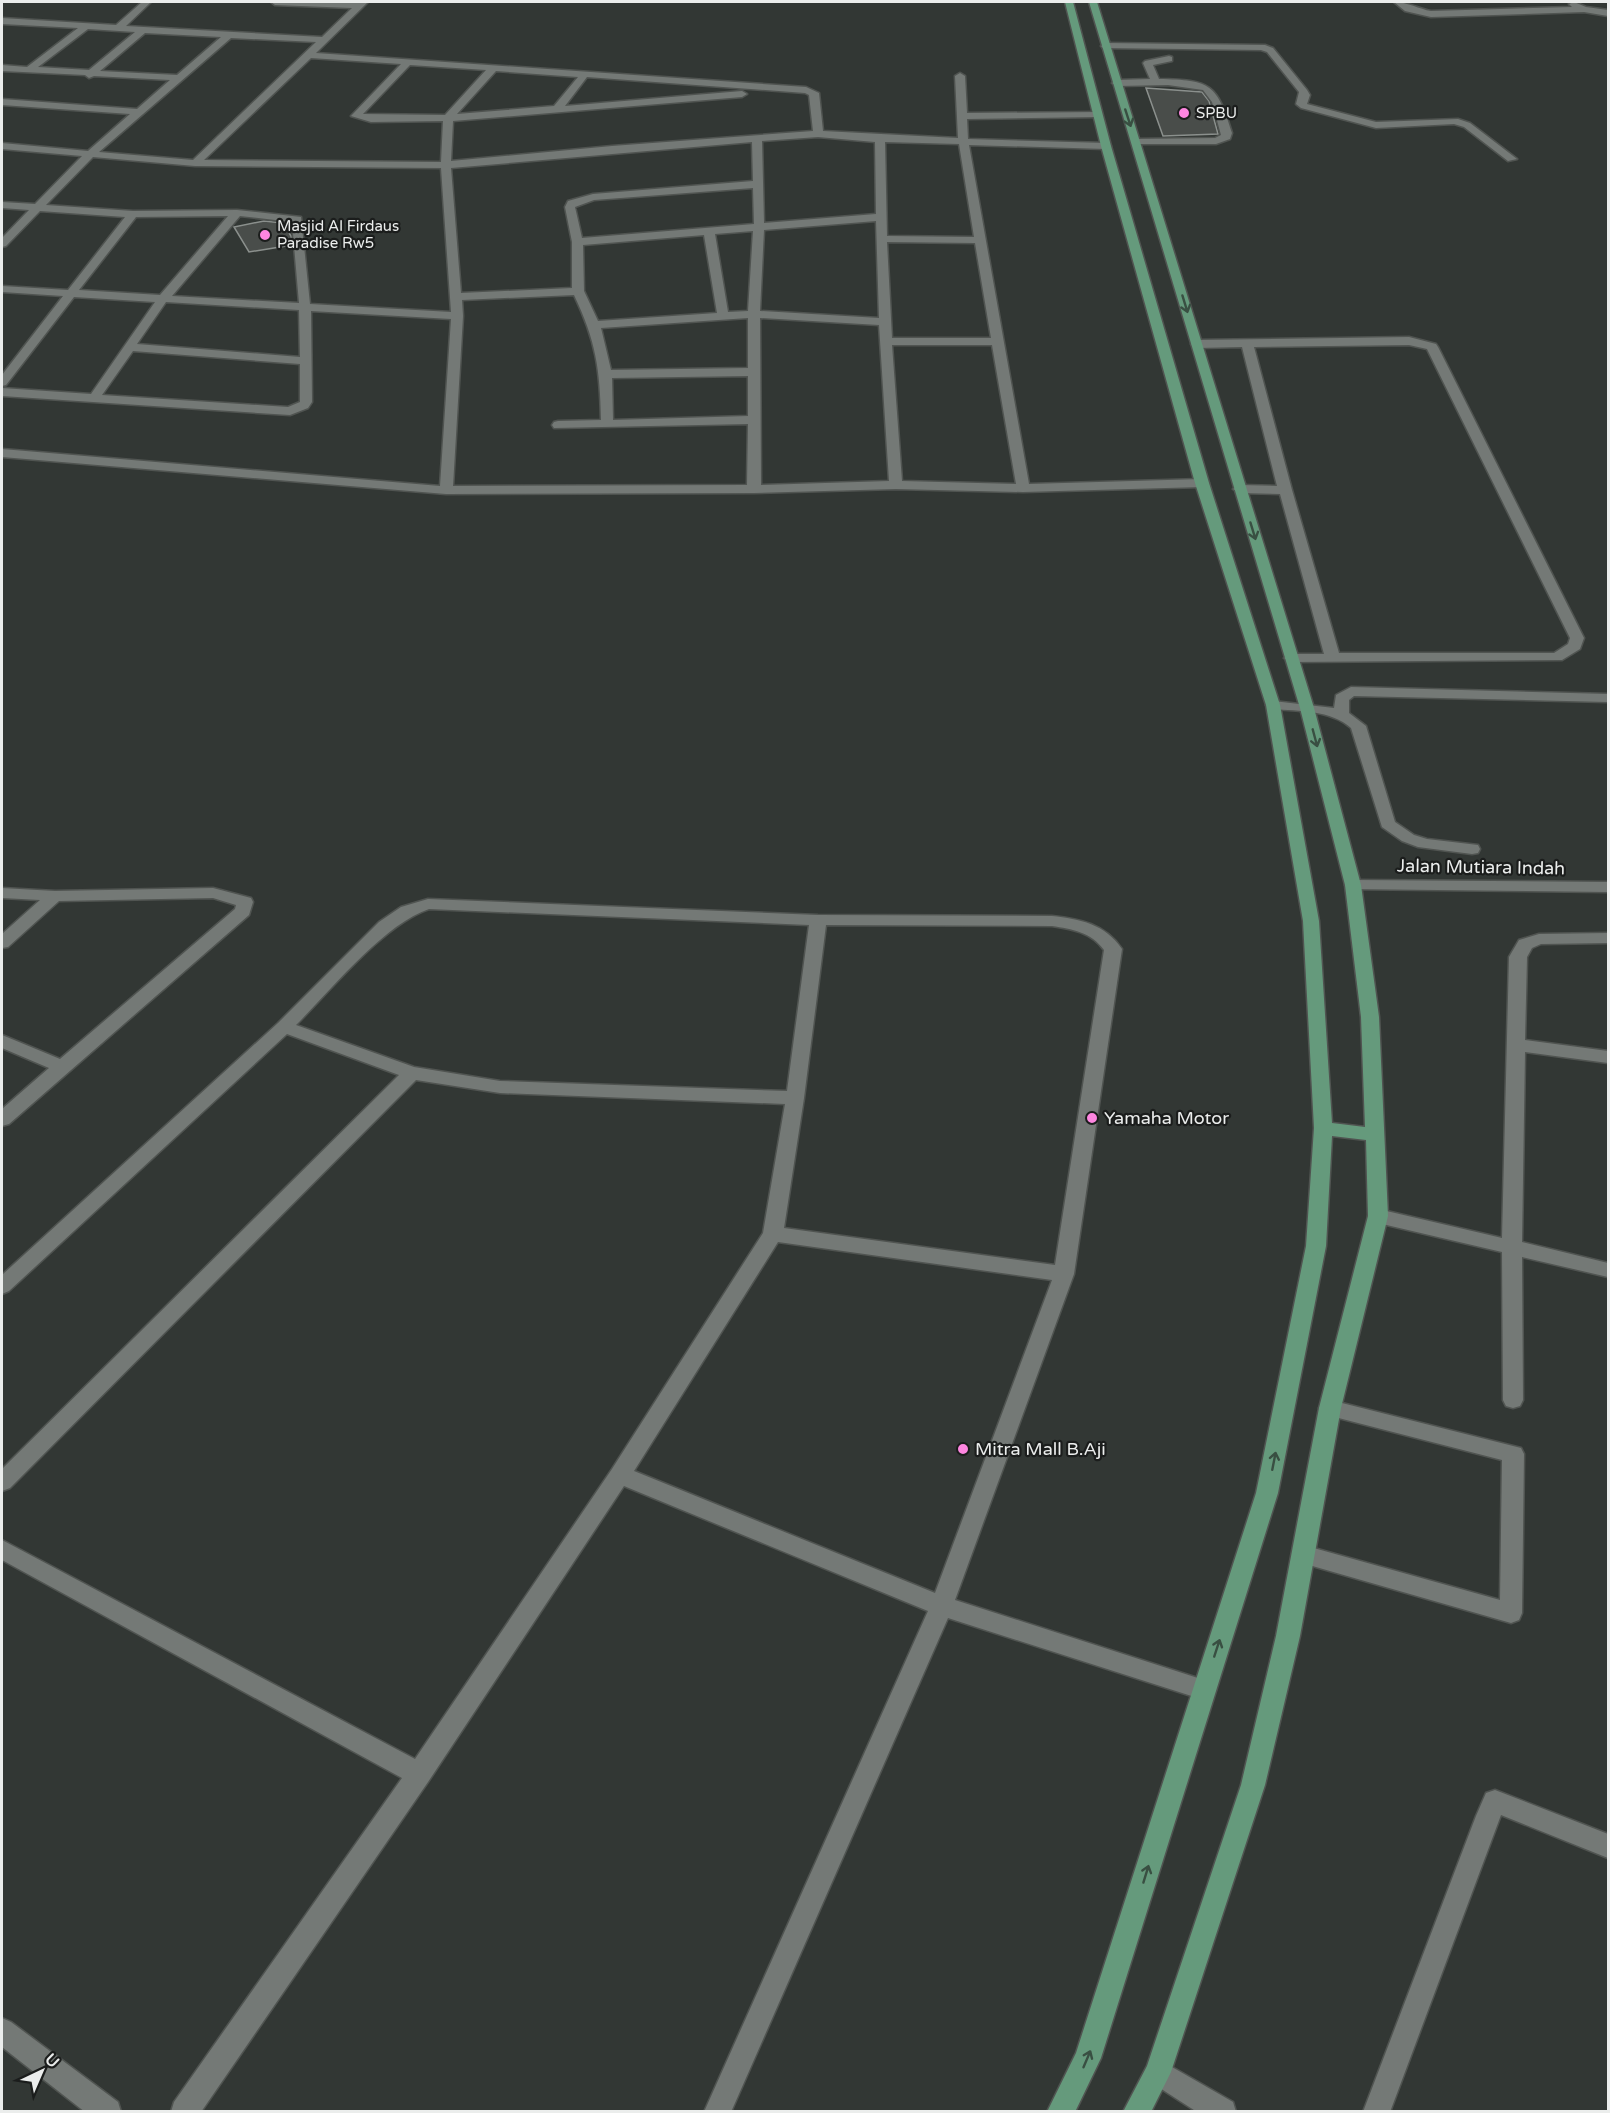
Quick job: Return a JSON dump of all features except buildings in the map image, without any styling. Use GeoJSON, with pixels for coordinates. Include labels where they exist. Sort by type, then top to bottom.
{"type":"FeatureCollection","features":[{"type":"Feature","properties":{"kind":"main road"},"geometry":{"type":"LineString","coordinates":[[1069,2],[1098,65],[1117,83],[1136,142],[1307,708],[1353,885],[1370,1017],[1378,1216],[1330,1408],[1288,1636],[1253,1785],[1158,2072],[1136,2112]]}},
{"type":"Feature","properties":{"kind":"main road"},"geometry":{"type":"LineString","coordinates":[[1060,2112],[1088,2058],[1268,1493],[1316,1246],[1323,1128],[1311,921],[1273,705],[1202,483],[1097,114],[1098,65],[1106,46],[1093,2]]}},
{"type":"Feature","properties":{"kind":"main road"},"geometry":{"type":"LineString","coordinates":[[1323,1128],[1375,1135]]}},
{"type":"Feature","properties":{"kind":"street"},"geometry":{"type":"LineString","coordinates":[[119,27],[147,2]]}},
{"type":"Feature","properties":{"kind":"street"},"geometry":{"type":"LineString","coordinates":[[275,2],[362,4]]}},
{"type":"Feature","properties":{"kind":"street"},"geometry":{"type":"LineString","coordinates":[[1398,2],[1408,9],[1431,14],[1584,9],[1608,13]]}},
{"type":"Feature","properties":{"kind":"street"},"geometry":{"type":"LineString","coordinates":[[1569,2],[1584,9]]}},
{"type":"Feature","properties":{"kind":"street"},"geometry":{"type":"LineString","coordinates":[[195,163],[362,4]]}},
{"type":"Feature","properties":{"kind":"street"},"geometry":{"type":"LineString","coordinates":[[2,22],[88,25],[324,40]]}},
{"type":"Feature","properties":{"kind":"street"},"geometry":{"type":"LineString","coordinates":[[28,70],[88,25]]}},
{"type":"Feature","properties":{"kind":"street"},"geometry":{"type":"LineString","coordinates":[[89,75],[144,29]]}},
{"type":"Feature","properties":{"kind":"street"},"geometry":{"type":"LineString","coordinates":[[2,244],[90,154],[229,35]]}},
{"type":"Feature","properties":{"kind":"street"},"geometry":{"type":"LineString","coordinates":[[1106,46],[1262,47],[1270,50],[1304,92],[1301,104],[1304,106],[1376,125],[1455,121],[1467,125],[1512,159]]}},
{"type":"Feature","properties":{"kind":"street"},"geometry":{"type":"LineString","coordinates":[[309,55],[801,89],[814,93],[818,134]]}},
{"type":"Feature","properties":{"kind":"street"},"geometry":{"type":"LineString","coordinates":[[1156,84],[1148,63],[1169,59]]}},
{"type":"Feature","properties":{"kind":"street"},"geometry":{"type":"LineString","coordinates":[[408,62],[356,116],[371,119],[448,118],[801,89]]}},
{"type":"Feature","properties":{"kind":"street"},"geometry":{"type":"LineString","coordinates":[[2,68],[89,75],[179,78]]}},
{"type":"Feature","properties":{"kind":"street"},"geometry":{"type":"LineString","coordinates":[[446,490],[457,316],[446,165],[448,118],[494,68]]}},
{"type":"Feature","properties":{"kind":"street"},"geometry":{"type":"LineString","coordinates":[[557,109],[585,74]]}},
{"type":"Feature","properties":{"kind":"street"},"geometry":{"type":"LineString","coordinates":[[960,76],[963,141],[1023,488]]}},
{"type":"Feature","properties":{"kind":"street"},"geometry":{"type":"LineString","coordinates":[[1117,83],[1185,84],[1209,90],[1227,133],[1226,137],[1216,141],[1136,142]]}},
{"type":"Feature","properties":{"kind":"street"},"geometry":{"type":"LineString","coordinates":[[2,102],[140,112]]}},
{"type":"Feature","properties":{"kind":"street"},"geometry":{"type":"LineString","coordinates":[[962,116],[1097,114]]}},
{"type":"Feature","properties":{"kind":"street"},"geometry":{"type":"LineString","coordinates":[[2,146],[195,163],[446,165],[757,137],[818,134],[880,139],[1106,146]]}},
{"type":"Feature","properties":{"kind":"street"},"geometry":{"type":"LineString","coordinates":[[754,489],[754,314],[759,227],[757,137]]}},
{"type":"Feature","properties":{"kind":"street"},"geometry":{"type":"LineString","coordinates":[[880,139],[884,322],[896,485]]}},
{"type":"Feature","properties":{"kind":"street"},"geometry":{"type":"LineString","coordinates":[[2,154],[28,154],[50,150]]}},
{"type":"Feature","properties":{"kind":"street"},"geometry":{"type":"LineString","coordinates":[[607,424],[606,374],[594,325],[579,291],[577,242],[570,207],[572,203],[579,200],[758,184]]}},
{"type":"Feature","properties":{"kind":"street"},"geometry":{"type":"LineString","coordinates":[[2,205],[133,214],[237,213],[297,219],[305,309],[306,402],[290,411],[2,392]]}},
{"type":"Feature","properties":{"kind":"street"},"geometry":{"type":"LineString","coordinates":[[94,398],[162,300],[237,213]]}},
{"type":"Feature","properties":{"kind":"street"},"geometry":{"type":"LineString","coordinates":[[2,382],[133,214]]}},
{"type":"Feature","properties":{"kind":"street"},"geometry":{"type":"LineString","coordinates":[[577,242],[709,233],[880,217]]}},
{"type":"Feature","properties":{"kind":"street"},"geometry":{"type":"LineString","coordinates":[[709,233],[723,316]]}},
{"type":"Feature","properties":{"kind":"street"},"geometry":{"type":"LineString","coordinates":[[882,240],[980,240]]}},
{"type":"Feature","properties":{"kind":"street"},"geometry":{"type":"LineString","coordinates":[[2,289],[305,309],[457,316]]}},
{"type":"Feature","properties":{"kind":"street"},"geometry":{"type":"LineString","coordinates":[[454,297],[579,291]]}},
{"type":"Feature","properties":{"kind":"street"},"geometry":{"type":"LineString","coordinates":[[594,325],[754,314],[884,322]]}},
{"type":"Feature","properties":{"kind":"street"},"geometry":{"type":"LineString","coordinates":[[886,341],[998,342]]}},
{"type":"Feature","properties":{"kind":"street"},"geometry":{"type":"LineString","coordinates":[[1197,345],[1409,341],[1432,347],[1577,639],[1575,646],[1557,657],[1291,658]]}},
{"type":"Feature","properties":{"kind":"street"},"geometry":{"type":"LineString","coordinates":[[1247,344],[1285,490],[1333,658]]}},
{"type":"Feature","properties":{"kind":"street"},"geometry":{"type":"LineString","coordinates":[[129,347],[306,361]]}},
{"type":"Feature","properties":{"kind":"street"},"geometry":{"type":"LineString","coordinates":[[606,374],[754,372]]}},
{"type":"Feature","properties":{"kind":"street"},"geometry":{"type":"LineString","coordinates":[[558,425],[753,420]]}},
{"type":"Feature","properties":{"kind":"street"},"geometry":{"type":"LineString","coordinates":[[2,453],[446,490],[754,489],[896,485],[1023,488],[1202,483]]}},
{"type":"Feature","properties":{"kind":"street"},"geometry":{"type":"LineString","coordinates":[[1240,489],[1285,490]]}},
{"type":"Feature","properties":{"kind":"street"},"geometry":{"type":"LineString","coordinates":[[1342,714],[1341,698],[1352,691],[1608,698]]}},
{"type":"Feature","properties":{"kind":"street"},"geometry":{"type":"LineString","coordinates":[[1273,705],[1342,714],[1354,721],[1358,726],[1388,824],[1398,832],[1424,844],[1472,849]]}},
{"type":"Feature","properties":{"kind":"street","name":"Jalan Mutiara Indah"},"geometry":{"type":"LineString","coordinates":[[1353,885],[1608,887]]}},
{"type":"Feature","properties":{"kind":"street"},"geometry":{"type":"LineString","coordinates":[[2,893],[55,896],[213,893],[246,902],[243,911],[2,1119]]}},
{"type":"Feature","properties":{"kind":"street"},"geometry":{"type":"LineString","coordinates":[[2,943],[55,896]]}},
{"type":"Feature","properties":{"kind":"street"},"geometry":{"type":"LineString","coordinates":[[2,1286],[284,1027],[385,926],[407,911],[428,904],[818,920],[1052,921],[1076,924],[1106,938],[1113,949],[1064,1274],[942,1606],[717,2112]]}},
{"type":"Feature","properties":{"kind":"street"},"geometry":{"type":"LineString","coordinates":[[184,2112],[419,1774],[620,1475],[773,1234],[795,1098],[818,920]]}},
{"type":"Feature","properties":{"kind":"street"},"geometry":{"type":"LineString","coordinates":[[1513,1400],[1512,1247],[1518,957],[1525,944],[1539,939],[1608,938]]}},
{"type":"Feature","properties":{"kind":"street"},"geometry":{"type":"LineString","coordinates":[[284,1027],[412,1073],[500,1087],[795,1098]]}},
{"type":"Feature","properties":{"kind":"street"},"geometry":{"type":"LineString","coordinates":[[2,1041],[61,1066]]}},
{"type":"Feature","properties":{"kind":"street"},"geometry":{"type":"LineString","coordinates":[[1516,1045],[1608,1057]]}},
{"type":"Feature","properties":{"kind":"street"},"geometry":{"type":"LineString","coordinates":[[2,1482],[412,1073]]}},
{"type":"Feature","properties":{"kind":"street"},"geometry":{"type":"LineString","coordinates":[[1378,1216],[1608,1270]]}},
{"type":"Feature","properties":{"kind":"street"},"geometry":{"type":"LineString","coordinates":[[773,1234],[1064,1274]]}},
{"type":"Feature","properties":{"kind":"street"},"geometry":{"type":"LineString","coordinates":[[1303,1554],[1511,1613],[1514,1454],[1330,1408]]}},
{"type":"Feature","properties":{"kind":"street"},"geometry":{"type":"LineString","coordinates":[[620,1475],[942,1606],[1204,1690]]}},
{"type":"Feature","properties":{"kind":"street"},"geometry":{"type":"LineString","coordinates":[[2,1549],[419,1774]]}},
{"type":"Feature","properties":{"kind":"street"},"geometry":{"type":"LineString","coordinates":[[1376,2112],[1495,1801],[1608,1846]]}},
{"type":"Feature","properties":{"kind":"street"},"geometry":{"type":"LineString","coordinates":[[2,2031],[108,2112]]}},
{"type":"Feature","properties":{"kind":"street"},"geometry":{"type":"LineString","coordinates":[[1158,2072],[1223,2112]]}},
{"type":"Feature","properties":{"kind":"place","name":"SPBU"},"geometry":{"type":"Point","coordinates":[1184,113]}},
{"type":"Feature","properties":{"kind":"place","name":"Masjid Al Firdaus Paradise Rw5"},"geometry":{"type":"Point","coordinates":[265,235]}},
{"type":"Feature","properties":{"kind":"place","name":"Yamaha Motor"},"geometry":{"type":"Point","coordinates":[1092,1118]}},
{"type":"Feature","properties":{"kind":"place","name":"Mitra Mall B.Aji"},"geometry":{"type":"Point","coordinates":[963,1449]}}]}
